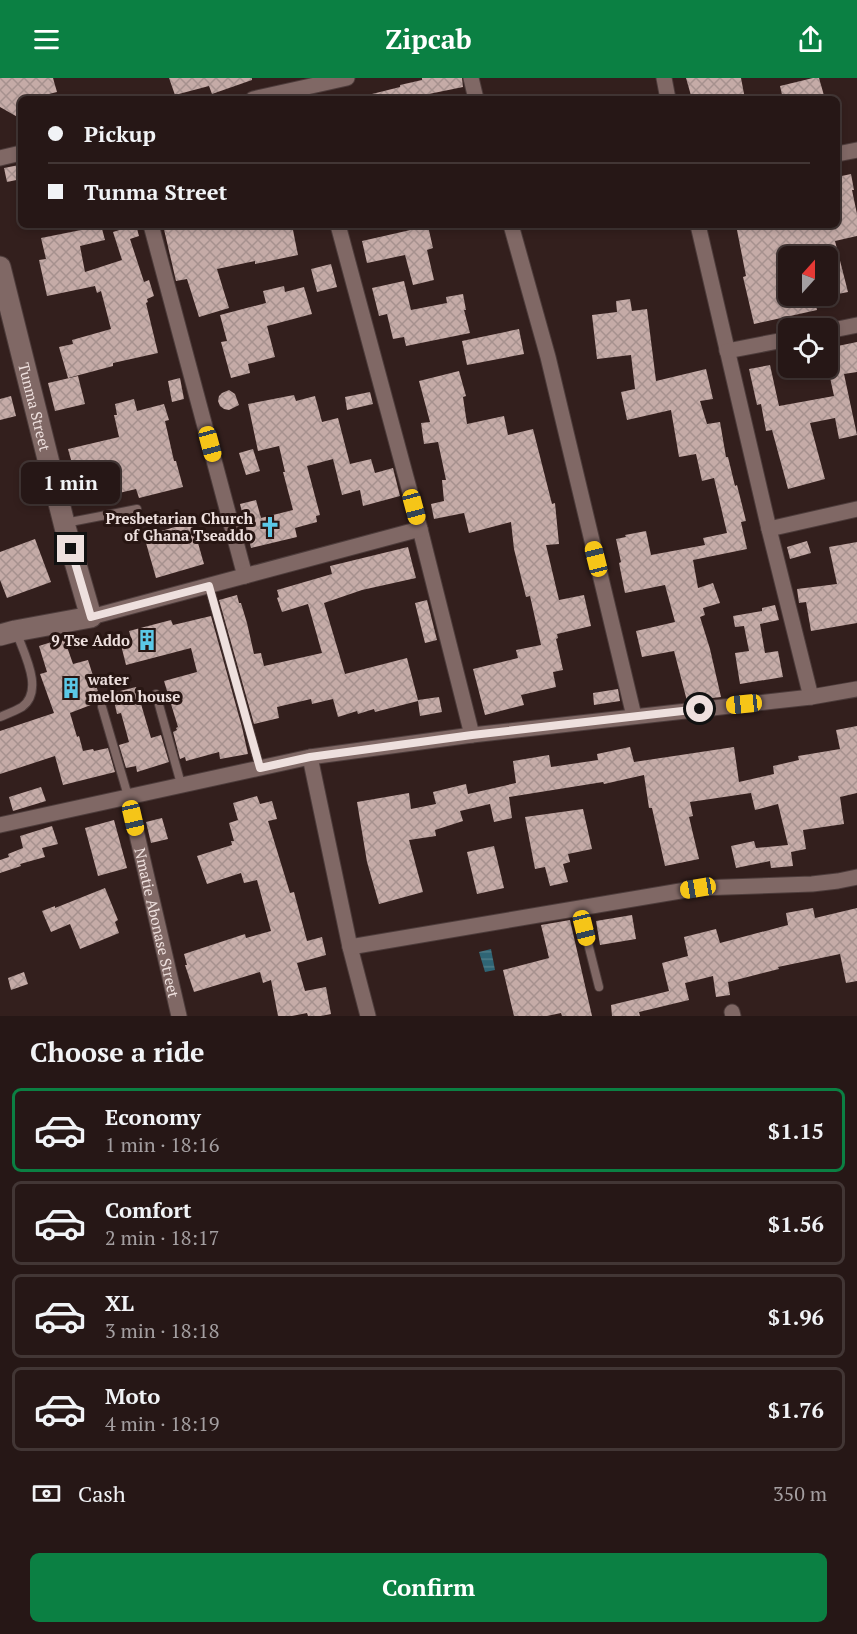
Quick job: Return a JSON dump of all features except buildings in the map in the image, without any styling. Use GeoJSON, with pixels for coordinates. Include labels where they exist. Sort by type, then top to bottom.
{"type":"FeatureCollection","features":[{"type":"Feature","properties":{"kind":"street"},"geometry":{"type":"LineString","coordinates":[[266,96],[346,78]]}},
{"type":"Feature","properties":{"kind":"street"},"geometry":{"type":"LineString","coordinates":[[471,78],[475,96]]}},
{"type":"Feature","properties":{"kind":"street"},"geometry":{"type":"LineString","coordinates":[[664,78],[668,96]]}},
{"type":"Feature","properties":{"kind":"street"},"geometry":{"type":"LineString","coordinates":[[840,153],[857,150]]}},
{"type":"Feature","properties":{"kind":"street"},"geometry":{"type":"LineString","coordinates":[[0,158],[18,154]]}},
{"type":"Feature","properties":{"kind":"street"},"geometry":{"type":"LineString","coordinates":[[153,228],[245,576]]}},
{"type":"Feature","properties":{"kind":"street"},"geometry":{"type":"LineString","coordinates":[[339,228],[420,529],[472,735]]}},
{"type":"Feature","properties":{"kind":"street"},"geometry":{"type":"LineString","coordinates":[[512,228],[548,357],[634,716]]}},
{"type":"Feature","properties":{"kind":"street"},"geometry":{"type":"LineString","coordinates":[[699,228],[811,697]]}},
{"type":"Feature","properties":{"kind":"street","name":"Tunma Street"},"geometry":{"type":"LineString","coordinates":[[0,267],[64,524],[91,617]]}},
{"type":"Feature","properties":{"kind":"street"},"geometry":{"type":"LineString","coordinates":[[838,329],[857,325]]}},
{"type":"Feature","properties":{"kind":"street"},"geometry":{"type":"LineString","coordinates":[[727,351],[778,341]]}},
{"type":"Feature","properties":{"kind":"street"},"geometry":{"type":"LineString","coordinates":[[769,529],[857,509]]}},
{"type":"Feature","properties":{"kind":"street"},"geometry":{"type":"LineString","coordinates":[[8,633],[91,617],[420,529]]}},
{"type":"Feature","properties":{"kind":"street"},"geometry":{"type":"LineString","coordinates":[[0,825],[310,757],[472,735],[857,690]]}},
{"type":"Feature","properties":{"kind":"street"},"geometry":{"type":"LineString","coordinates":[[310,757],[350,947],[368,1016]]}},
{"type":"Feature","properties":{"kind":"street","name":"Nmatie Abonase Street"},"geometry":{"type":"LineString","coordinates":[[128,796],[179,1016]]}},
{"type":"Feature","properties":{"kind":"street"},"geometry":{"type":"LineString","coordinates":[[350,947],[698,888],[812,884],[857,878]]}},
{"type":"Feature","properties":{"kind":"lane"},"geometry":{"type":"LineString","coordinates":[[64,524],[137,509]]}},
{"type":"Feature","properties":{"kind":"lane"},"geometry":{"type":"LineString","coordinates":[[209,586],[260,768]]}},
{"type":"Feature","properties":{"kind":"lane"},"geometry":{"type":"LineString","coordinates":[[0,717],[21,708],[32,694],[33,688],[32,677],[8,633]]}},
{"type":"Feature","properties":{"kind":"lane"},"geometry":{"type":"LineString","coordinates":[[156,694],[181,784]]}},
{"type":"Feature","properties":{"kind":"lane"},"geometry":{"type":"LineString","coordinates":[[102,707],[128,796]]}},
{"type":"Feature","properties":{"kind":"lane"},"geometry":{"type":"LineString","coordinates":[[579,908],[599,987]]}},
{"type":"Feature","properties":{"kind":"water"},"geometry":{"type":"Polygon","coordinates":[[[491,949],[495,970],[485,972],[479,952],[491,949]]]}},
{"type":"Feature","properties":{"kind":"place","name":"Presbetarian Church of Ghana Tseaddo"},"geometry":{"type":"Point","coordinates":[270,527]}},
{"type":"Feature","properties":{"kind":"place","name":"9 Tse Addo"},"geometry":{"type":"Point","coordinates":[147,640]}},
{"type":"Feature","properties":{"kind":"place","name":"water melon house"},"geometry":{"type":"Point","coordinates":[71,688]}},
{"type":"Feature","properties":{"kind":"route"},"geometry":{"type":"LineString","coordinates":[[71,549],[91,617],[209,586],[260,768],[310,757],[472,735],[700,709]]}}]}
